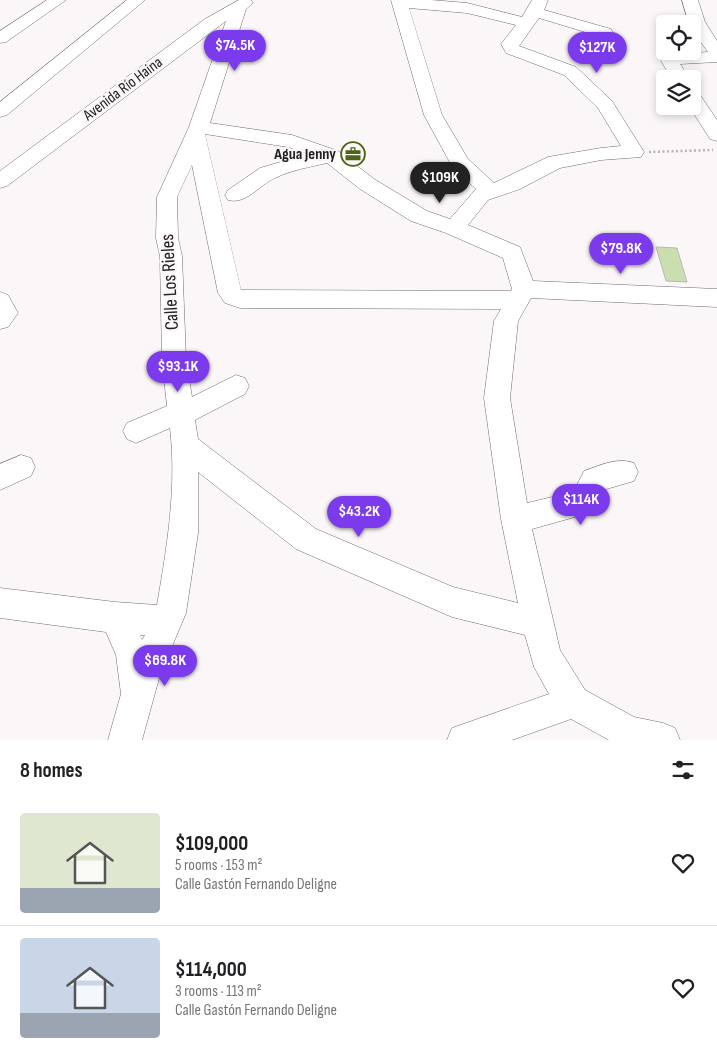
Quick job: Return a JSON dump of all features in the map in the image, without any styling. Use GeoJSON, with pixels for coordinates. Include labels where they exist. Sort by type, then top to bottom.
{"type":"FeatureCollection","features":[{"type":"Feature","properties":{"kind":"street"},"geometry":{"type":"LineString","coordinates":[[0,38],[58,0]]}},
{"type":"Feature","properties":{"kind":"street"},"geometry":{"type":"LineString","coordinates":[[0,111],[137,0]]}},
{"type":"Feature","properties":{"kind":"street"},"geometry":{"type":"LineString","coordinates":[[690,0],[695,20],[703,35],[717,52]]}},
{"type":"Feature","properties":{"kind":"street"},"geometry":{"type":"LineString","coordinates":[[491,192],[460,163],[433,115],[399,1],[534,12],[604,33]]}},
{"type":"Feature","properties":{"kind":"street","name":"Calle Los Rieles"},"geometry":{"type":"LineString","coordinates":[[125,740],[144,672],[171,613],[184,533],[185,445],[174,360],[171,256],[166,238],[167,197],[197,131],[244,2]]}},
{"type":"Feature","properties":{"kind":"street","name":"Avenida Río Haina"},"geometry":{"type":"LineString","coordinates":[[0,181],[9,165],[211,23],[244,2]]}},
{"type":"Feature","properties":{"kind":"street"},"geometry":{"type":"LineString","coordinates":[[454,228],[482,195],[513,184],[555,162],[601,154],[634,152],[605,105],[570,71],[512,49],[510,44],[534,12]]}},
{"type":"Feature","properties":{"kind":"street"},"geometry":{"type":"LineString","coordinates":[[676,70],[670,61],[671,59],[717,57]]}},
{"type":"Feature","properties":{"kind":"street"},"geometry":{"type":"LineString","coordinates":[[701,110],[717,135]]}},
{"type":"Feature","properties":{"kind":"street"},"geometry":{"type":"LineString","coordinates":[[663,740],[630,736],[573,702],[545,656],[515,519],[497,398],[506,322],[520,295],[512,253],[454,228],[419,216],[367,184],[331,156],[292,141],[197,131],[230,293],[233,297],[240,299],[520,295],[717,298]]}},
{"type":"Feature","properties":{"kind":"street"},"geometry":{"type":"LineString","coordinates":[[235,195],[267,173],[297,163],[331,156]]}},
{"type":"Feature","properties":{"kind":"street"},"geometry":{"type":"LineString","coordinates":[[0,301],[6,313],[0,320]]}},
{"type":"Feature","properties":{"kind":"street"},"geometry":{"type":"LineString","coordinates":[[136,431],[160,420],[193,410],[236,386]]}},
{"type":"Feature","properties":{"kind":"street"},"geometry":{"type":"LineString","coordinates":[[185,445],[306,539],[452,602],[538,623]]}},
{"type":"Feature","properties":{"kind":"street"},"geometry":{"type":"LineString","coordinates":[[515,519],[572,506],[586,496],[594,480],[624,472]]}},
{"type":"Feature","properties":{"kind":"street"},"geometry":{"type":"LineString","coordinates":[[0,603],[115,618],[167,621]]}},
{"type":"Feature","properties":{"kind":"street"},"geometry":{"type":"LineString","coordinates":[[115,618],[132,653],[137,697]]}},
{"type":"Feature","properties":{"kind":"street"},"geometry":{"type":"LineString","coordinates":[[464,740],[573,702]]}},
{"type":"Feature","properties":{"kind":"path"},"geometry":{"type":"LineString","coordinates":[[634,152],[717,150]]}},
{"type":"Feature","properties":{"kind":"building"},"geometry":{"type":"Polygon","coordinates":[[[656,247],[677,248],[687,282],[666,281],[656,247]]]}},
{"type":"Feature","properties":{"kind":"place","name":"Agua Jenny"},"geometry":{"type":"Point","coordinates":[353,154]}}]}
